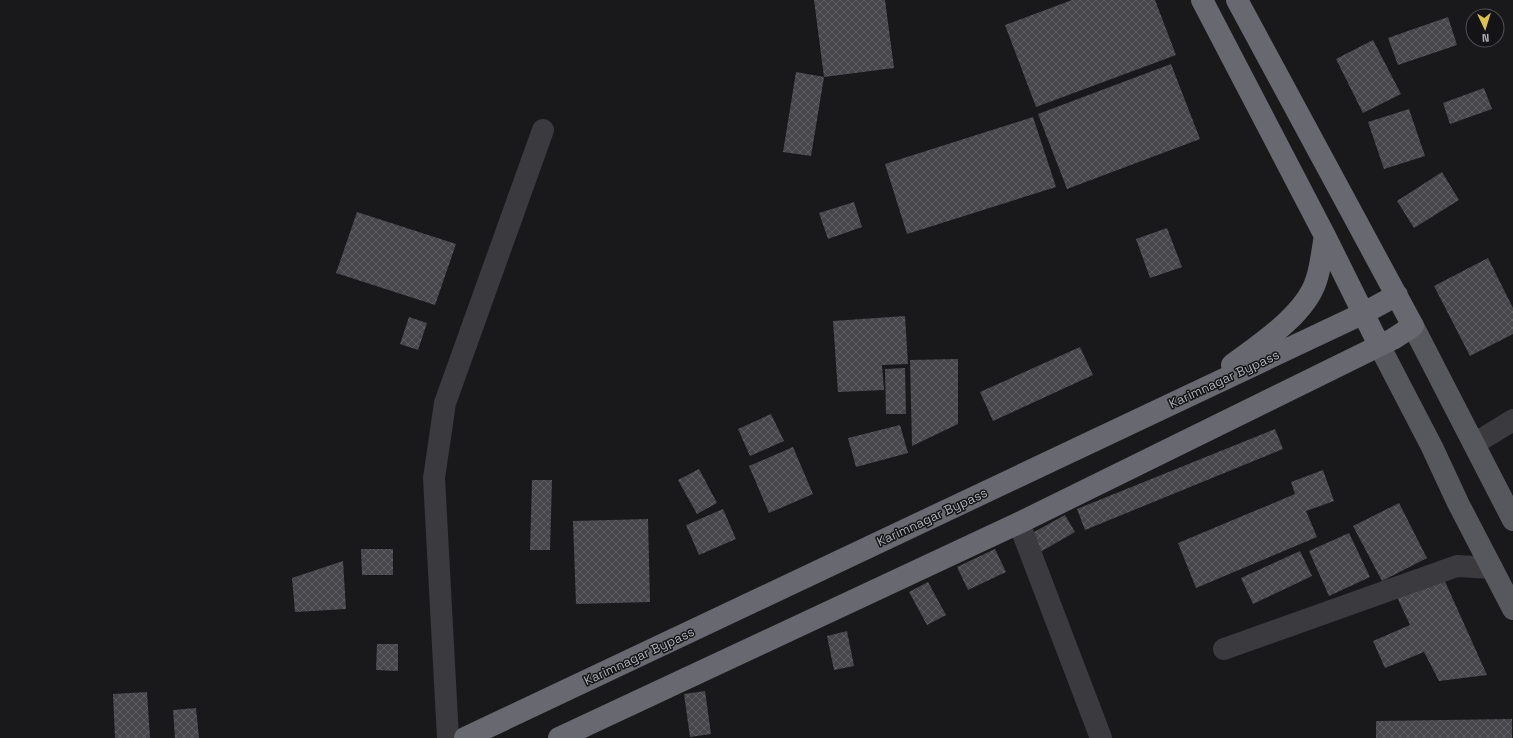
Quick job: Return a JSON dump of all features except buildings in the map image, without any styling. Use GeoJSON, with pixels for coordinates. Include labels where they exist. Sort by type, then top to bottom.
{"type":"FeatureCollection","features":[{"type":"Feature","properties":{"kind":"highway"},"geometry":{"type":"LineString","coordinates":[[1202,0],[1325,236],[1364,313],[1378,345]]}},
{"type":"Feature","properties":{"kind":"highway"},"geometry":{"type":"LineString","coordinates":[[559,738],[1019,523],[1378,345],[1413,326],[1237,0]]}},
{"type":"Feature","properties":{"kind":"highway"},"geometry":{"type":"LineString","coordinates":[[1194,393],[1275,332],[1305,303],[1316,282],[1325,236]]}},
{"type":"Feature","properties":{"kind":"highway","name":"Karimnagar Bypass"},"geometry":{"type":"LineString","coordinates":[[465,738],[1364,313],[1397,295]]}},
{"type":"Feature","properties":{"kind":"main road"},"geometry":{"type":"LineString","coordinates":[[1413,326],[1513,520]]}},
{"type":"Feature","properties":{"kind":"main road"},"geometry":{"type":"LineString","coordinates":[[1378,345],[1432,447],[1458,503],[1513,609]]}},
{"type":"Feature","properties":{"kind":"street"},"geometry":{"type":"LineString","coordinates":[[448,738],[434,478],[445,403],[543,130]]}},
{"type":"Feature","properties":{"kind":"street"},"geometry":{"type":"LineString","coordinates":[[1474,444],[1513,420]]}},
{"type":"Feature","properties":{"kind":"street"},"geometry":{"type":"LineString","coordinates":[[1019,523],[1101,738]]}},
{"type":"Feature","properties":{"kind":"street"},"geometry":{"type":"LineString","coordinates":[[1224,649],[1457,566],[1492,568]]}}]}
